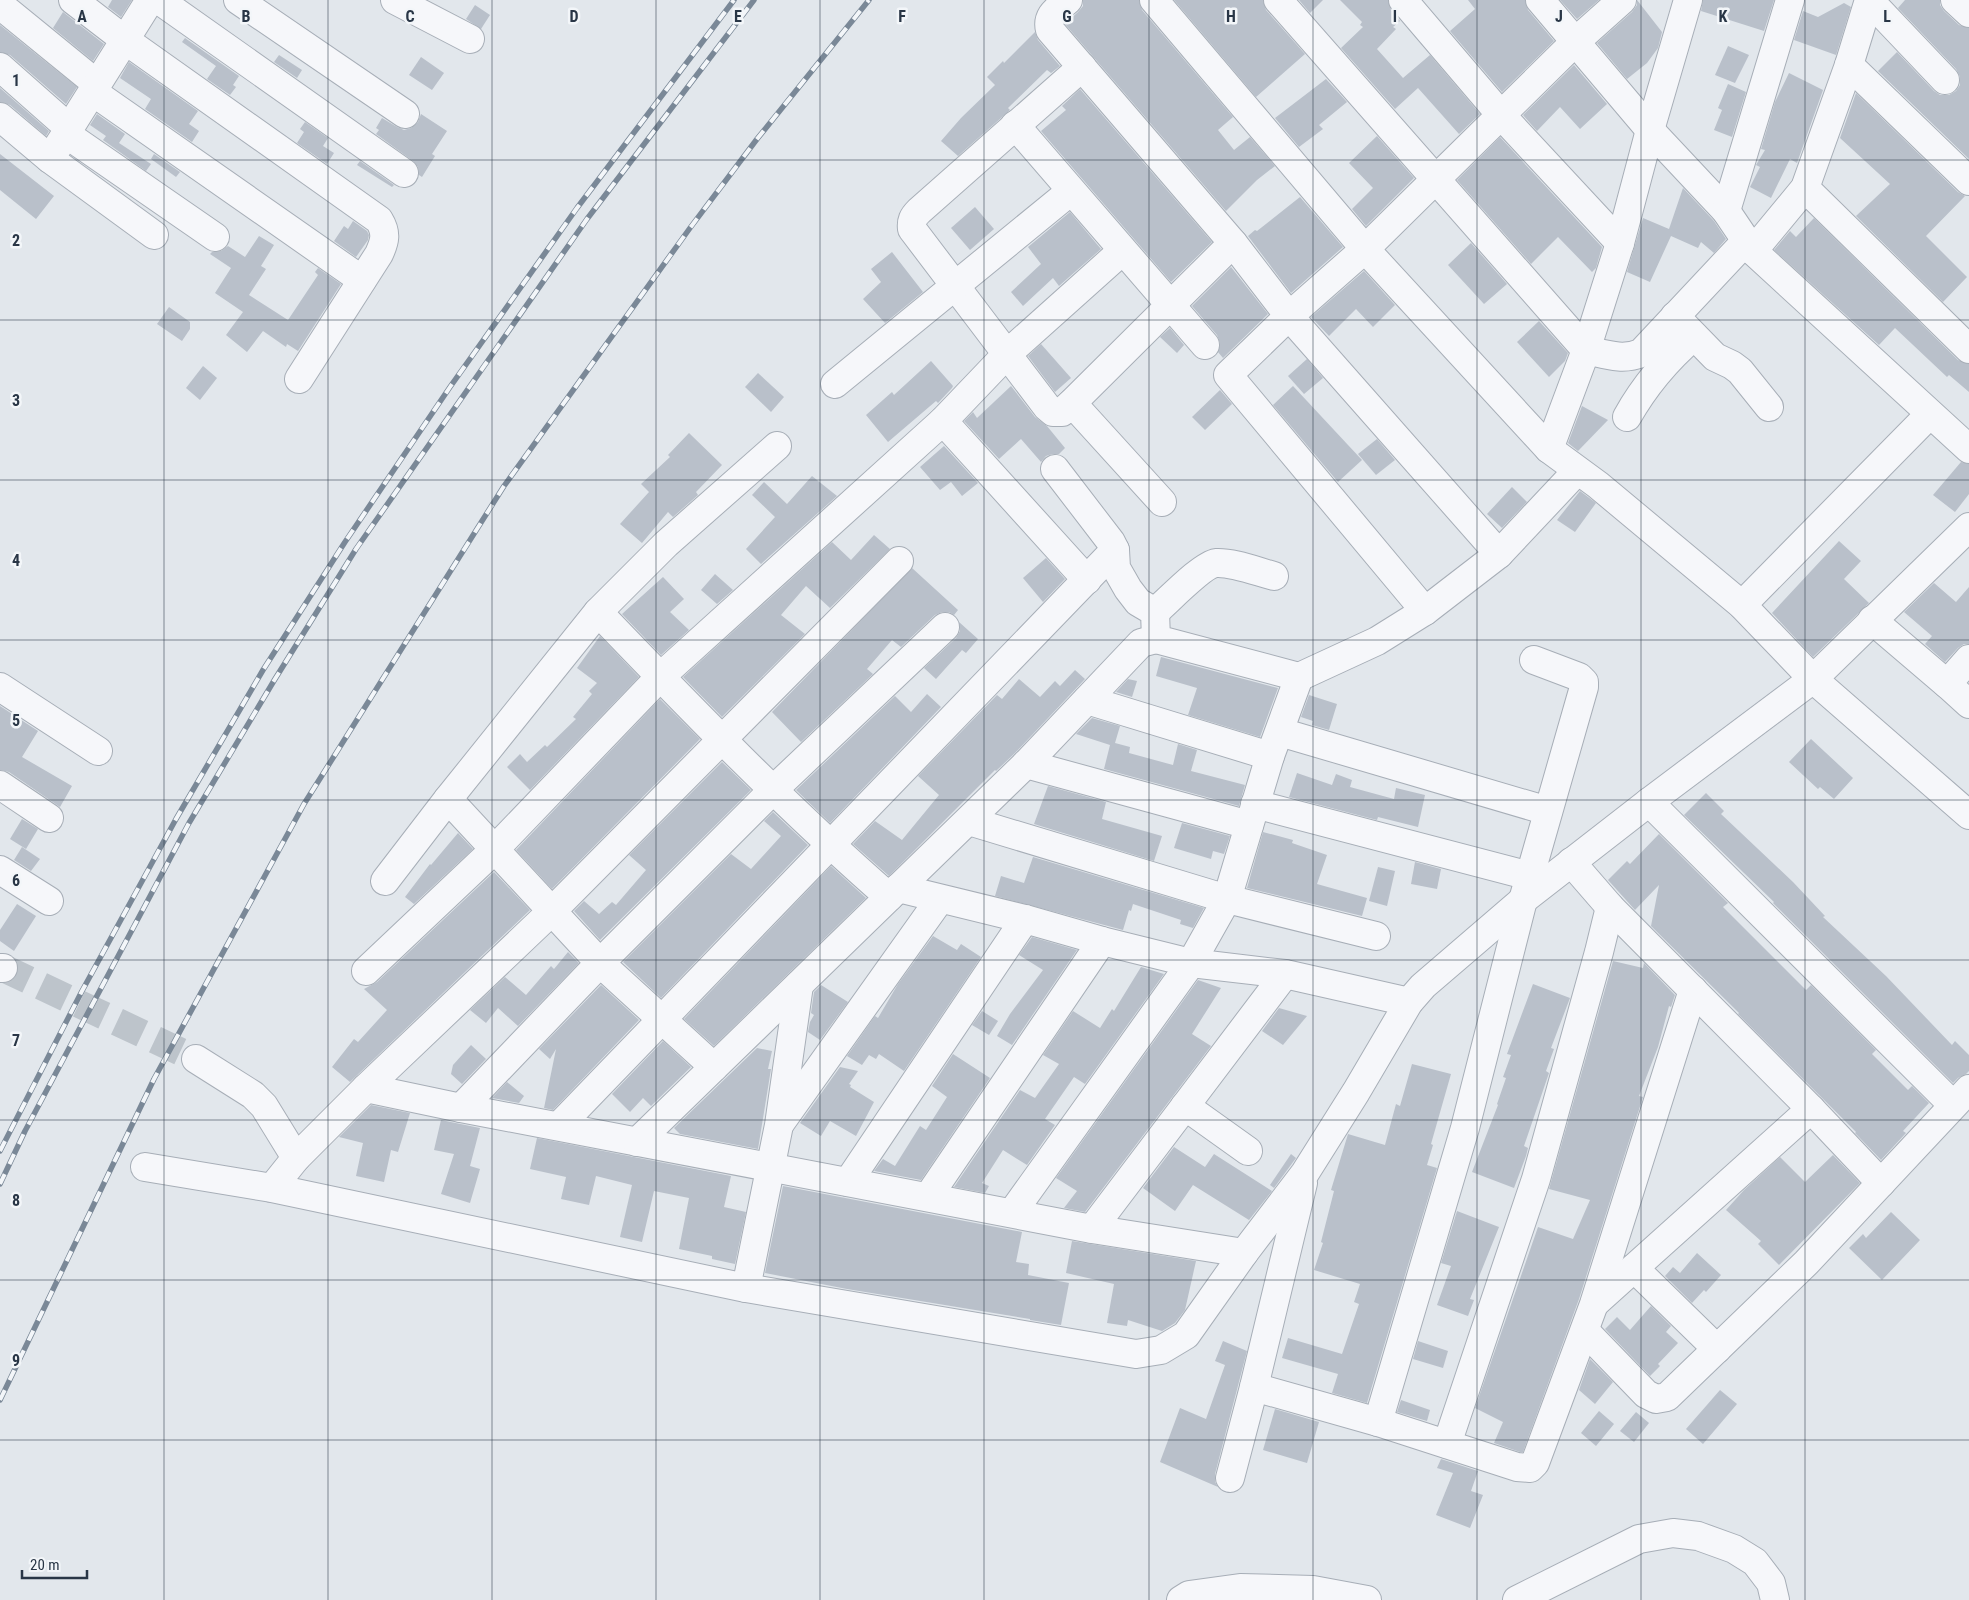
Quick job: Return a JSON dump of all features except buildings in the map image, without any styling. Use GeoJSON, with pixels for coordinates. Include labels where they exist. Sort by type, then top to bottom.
{"type":"FeatureCollection","features":[{"type":"Feature","properties":{"kind":"street"},"geometry":{"type":"LineString","coordinates":[[73,0],[125,40],[378,220],[384,229],[385,241],[300,379]]}},
{"type":"Feature","properties":{"kind":"street"},"geometry":{"type":"LineString","coordinates":[[50,159],[150,0]]}},
{"type":"Feature","properties":{"kind":"street"},"geometry":{"type":"LineString","coordinates":[[159,0],[404,173]]}},
{"type":"Feature","properties":{"kind":"street"},"geometry":{"type":"LineString","coordinates":[[238,0],[405,114]]}},
{"type":"Feature","properties":{"kind":"street"},"geometry":{"type":"LineString","coordinates":[[395,0],[470,39]]}},
{"type":"Feature","properties":{"kind":"street"},"geometry":{"type":"LineString","coordinates":[[1154,0],[1365,249],[1549,449],[1598,485],[1742,605],[1812,679],[1969,815]]}},
{"type":"Feature","properties":{"kind":"street"},"geometry":{"type":"LineString","coordinates":[[1278,0],[1586,350],[1620,358],[1641,353],[1675,316],[1749,246],[1805,188],[1849,66],[1869,0],[1945,80]]}},
{"type":"Feature","properties":{"kind":"street"},"geometry":{"type":"LineString","coordinates":[[1403,0],[1501,115],[1620,243]]}},
{"type":"Feature","properties":{"kind":"street"},"geometry":{"type":"LineString","coordinates":[[1540,0],[1650,130],[1726,211],[1749,246],[1969,449]]}},
{"type":"Feature","properties":{"kind":"street"},"geometry":{"type":"LineString","coordinates":[[1425,611],[1228,375],[1289,316],[1365,249],[1575,42],[1622,0]]}},
{"type":"Feature","properties":{"kind":"street"},"geometry":{"type":"LineString","coordinates":[[1549,449],[1586,350],[1620,243],[1650,130],[1688,0]]}},
{"type":"Feature","properties":{"kind":"street"},"geometry":{"type":"LineString","coordinates":[[1726,211],[1790,0]]}},
{"type":"Feature","properties":{"kind":"street"},"geometry":{"type":"LineString","coordinates":[[1955,0],[1969,13]]}},
{"type":"Feature","properties":{"kind":"street"},"geometry":{"type":"LineString","coordinates":[[1053,4],[1048,23],[1050,30],[1233,243],[1289,316],[1499,554]]}},
{"type":"Feature","properties":{"kind":"street"},"geometry":{"type":"LineString","coordinates":[[0,5],[95,88],[362,280]]}},
{"type":"Feature","properties":{"kind":"street"},"geometry":{"type":"LineString","coordinates":[[1849,66],[1969,181]]}},
{"type":"Feature","properties":{"kind":"street"},"geometry":{"type":"LineString","coordinates":[[0,67],[68,131],[215,237]]}},
{"type":"Feature","properties":{"kind":"street"},"geometry":{"type":"LineString","coordinates":[[1082,67],[914,216],[911,223],[912,230],[1053,412],[1062,412],[1072,403],[1233,243]]}},
{"type":"Feature","properties":{"kind":"street"},"geometry":{"type":"LineString","coordinates":[[0,117],[50,159],[154,235]]}},
{"type":"Feature","properties":{"kind":"street"},"geometry":{"type":"LineString","coordinates":[[1015,125],[1204,345]]}},
{"type":"Feature","properties":{"kind":"street"},"geometry":{"type":"LineString","coordinates":[[1805,188],[1969,349]]}},
{"type":"Feature","properties":{"kind":"street"},"geometry":{"type":"LineString","coordinates":[[835,384],[1071,191]]}},
{"type":"Feature","properties":{"kind":"street"},"geometry":{"type":"LineString","coordinates":[[366,971],[494,850],[660,677],[943,421],[1007,354],[1122,251]]}},
{"type":"Feature","properties":{"kind":"street"},"geometry":{"type":"LineString","coordinates":[[1675,316],[1715,357],[1740,371],[1769,407]]}},
{"type":"Feature","properties":{"kind":"street"},"geometry":{"type":"LineString","coordinates":[[1627,417],[1640,394],[1656,372],[1673,353],[1694,336]]}},
{"type":"Feature","properties":{"kind":"street"},"geometry":{"type":"LineString","coordinates":[[1072,403],[1162,502]]}},
{"type":"Feature","properties":{"kind":"street"},"geometry":{"type":"LineString","coordinates":[[1742,605],[1930,414]]}},
{"type":"Feature","properties":{"kind":"street"},"geometry":{"type":"LineString","coordinates":[[943,421],[1087,580]]}},
{"type":"Feature","properties":{"kind":"street"},"geometry":{"type":"LineString","coordinates":[[385,881],[448,799],[598,612],[666,544],[777,446]]}},
{"type":"Feature","properties":{"kind":"street"},"geometry":{"type":"LineString","coordinates":[[1055,469],[1111,542],[1115,550],[1116,568],[1128,589],[1138,602],[1155,612]]}},
{"type":"Feature","properties":{"kind":"street"},"geometry":{"type":"LineString","coordinates":[[637,1142],[969,821],[1141,643],[1156,639],[1299,677],[1377,641],[1425,611],[1499,554],[1577,471]]}},
{"type":"Feature","properties":{"kind":"street"},"geometry":{"type":"LineString","coordinates":[[145,1166],[272,1188],[746,1288],[1136,1354],[1161,1350],[1186,1335],[1244,1253],[1305,1173],[1409,1002],[1423,986],[1526,888],[1571,862],[1812,679],[1969,527]]}},
{"type":"Feature","properties":{"kind":"street"},"geometry":{"type":"LineString","coordinates":[[559,1126],[1115,550]]}},
{"type":"Feature","properties":{"kind":"street"},"geometry":{"type":"LineString","coordinates":[[272,1188],[296,1158],[366,1088],[552,912],[899,561]]}},
{"type":"Feature","properties":{"kind":"street"},"geometry":{"type":"LineString","coordinates":[[1155,612],[1204,568],[1215,563],[1274,576]]}},
{"type":"Feature","properties":{"kind":"street"},"geometry":{"type":"LineString","coordinates":[[598,612],[722,740],[829,845],[894,893],[940,898],[1191,963],[1285,974],[1409,1002]]}},
{"type":"Feature","properties":{"kind":"street"},"geometry":{"type":"LineString","coordinates":[[1155,612],[1156,639]]}},
{"type":"Feature","properties":{"kind":"street"},"geometry":{"type":"LineString","coordinates":[[1872,620],[1969,704]]}},
{"type":"Feature","properties":{"kind":"street"},"geometry":{"type":"LineString","coordinates":[[461,1108],[600,963],[773,790],[945,627]]}},
{"type":"Feature","properties":{"kind":"street"},"geometry":{"type":"LineString","coordinates":[[1947,684],[1969,659]]}},
{"type":"Feature","properties":{"kind":"street"},"geometry":{"type":"LineString","coordinates":[[1378,1422],[1465,1128],[1526,888],[1584,682],[1571,673],[1534,660]]}},
{"type":"Feature","properties":{"kind":"street"},"geometry":{"type":"LineString","coordinates":[[1012,1213],[1191,963],[1227,899],[1252,814],[1299,677]]}},
{"type":"Feature","properties":{"kind":"street"},"geometry":{"type":"LineString","coordinates":[[0,687],[98,751]]}},
{"type":"Feature","properties":{"kind":"street"},"geometry":{"type":"LineString","coordinates":[[1087,700],[1548,811]]}},
{"type":"Feature","properties":{"kind":"street"},"geometry":{"type":"LineString","coordinates":[[1026,764],[1252,814],[1526,888]]}},
{"type":"Feature","properties":{"kind":"street"},"geometry":{"type":"LineString","coordinates":[[0,785],[49,818]]}},
{"type":"Feature","properties":{"kind":"street"},"geometry":{"type":"LineString","coordinates":[[448,799],[600,963],[714,1067]]}},
{"type":"Feature","properties":{"kind":"street"},"geometry":{"type":"LineString","coordinates":[[1585,1330],[1646,1394],[1656,1399],[1667,1397],[1806,1263],[1961,1097],[1648,802]]}},
{"type":"Feature","properties":{"kind":"street"},"geometry":{"type":"LineString","coordinates":[[969,821],[1227,899],[1376,936]]}},
{"type":"Feature","properties":{"kind":"street"},"geometry":{"type":"LineString","coordinates":[[1571,862],[1610,907],[1811,1109],[1881,1183]]}},
{"type":"Feature","properties":{"kind":"street"},"geometry":{"type":"LineString","coordinates":[[0,870],[49,901]]}},
{"type":"Feature","properties":{"kind":"street"},"geometry":{"type":"LineString","coordinates":[[779,1125],[940,898]]}},
{"type":"Feature","properties":{"kind":"street"},"geometry":{"type":"LineString","coordinates":[[1447,1444],[1536,1179],[1610,907]]}},
{"type":"Feature","properties":{"kind":"street"},"geometry":{"type":"LineString","coordinates":[[848,1182],[1025,919]]}},
{"type":"Feature","properties":{"kind":"street"},"geometry":{"type":"LineString","coordinates":[[928,1197],[1102,941]]}},
{"type":"Feature","properties":{"kind":"street"},"geometry":{"type":"LineString","coordinates":[[1092,1229],[1285,974]]}},
{"type":"Feature","properties":{"kind":"street"},"geometry":{"type":"LineString","coordinates":[[746,1288],[779,1125],[799,985]]}},
{"type":"Feature","properties":{"kind":"street"},"geometry":{"type":"LineString","coordinates":[[1254,1388],[1378,1422],[1517,1467],[1530,1468],[1535,1463],[1594,1304],[1693,990]]}},
{"type":"Feature","properties":{"kind":"street"},"geometry":{"type":"LineString","coordinates":[[196,1059],[252,1095],[264,1106],[296,1158]]}},
{"type":"Feature","properties":{"kind":"street"},"geometry":{"type":"LineString","coordinates":[[366,1088],[461,1108],[1092,1229],[1244,1253]]}},
{"type":"Feature","properties":{"kind":"street"},"geometry":{"type":"LineString","coordinates":[[1185,1106],[1248,1151]]}},
{"type":"Feature","properties":{"kind":"street"},"geometry":{"type":"LineString","coordinates":[[1594,1304],[1811,1109]]}},
{"type":"Feature","properties":{"kind":"street"},"geometry":{"type":"LineString","coordinates":[[1230,1478],[1254,1388],[1305,1173]]}},
{"type":"Feature","properties":{"kind":"street"},"geometry":{"type":"LineString","coordinates":[[1634,1268],[1717,1349]]}},
{"type":"Feature","properties":{"kind":"street"},"geometry":{"type":"LineString","coordinates":[[1517,1600],[1639,1539],[1673,1533],[1698,1536],[1734,1549],[1755,1562],[1771,1583],[1775,1600]]}},
{"type":"Feature","properties":{"kind":"street"},"geometry":{"type":"LineString","coordinates":[[1181,1600],[1189,1595],[1240,1588],[1314,1590],[1367,1600]]}},
{"type":"Feature","properties":{"kind":"tunnel"},"geometry":{"type":"LineString","coordinates":[[3,968],[196,1059]]}},
{"type":"Feature","properties":{"kind":"railway"},"geometry":{"type":"LineString","coordinates":[[0,1151],[82,991],[176,819],[263,670],[345,542],[450,387],[577,208],[734,0]]}},
{"type":"Feature","properties":{"kind":"railway"},"geometry":{"type":"LineString","coordinates":[[0,1184],[25,1131],[189,823],[275,679],[356,549],[587,219],[754,0]]}},
{"type":"Feature","properties":{"kind":"railway"},"geometry":{"type":"LineString","coordinates":[[0,1400],[154,1079],[304,804],[504,486],[690,228],[757,139],[869,0]]}}]}
